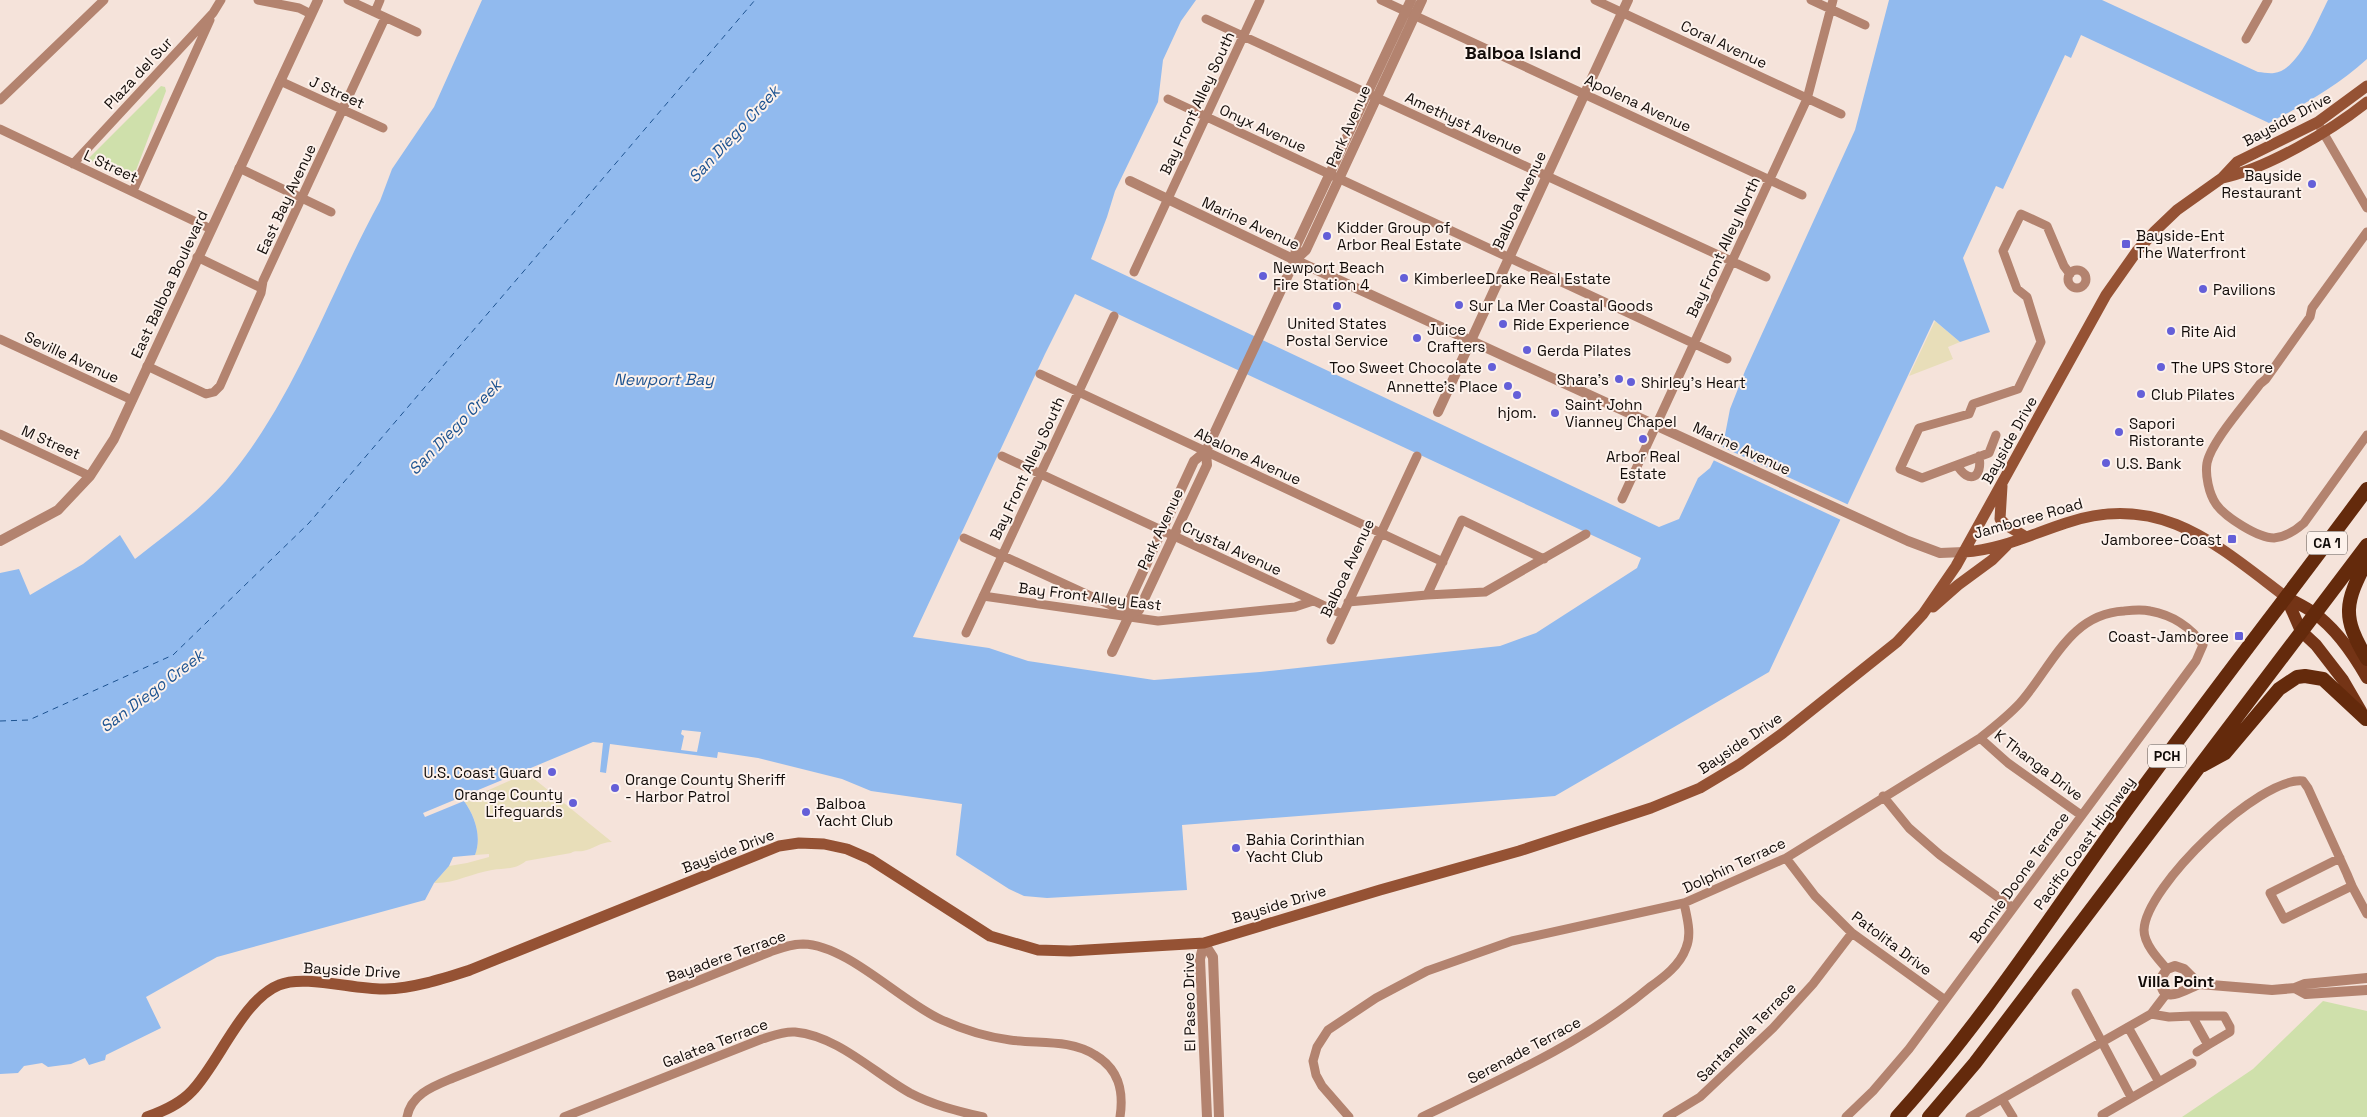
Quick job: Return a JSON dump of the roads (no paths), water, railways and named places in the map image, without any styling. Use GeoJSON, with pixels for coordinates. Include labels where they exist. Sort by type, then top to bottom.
{"type":"FeatureCollection","features":[{"type":"Feature","properties":{"kind":"highway","name":"Pacific Coast Highway"},"geometry":{"type":"LineString","coordinates":[[1897,1117],[1936,1072],[1988,1003],[2127,810],[2367,489]]}},
{"type":"Feature","properties":{"kind":"highway","name":"CA 1"},"geometry":{"type":"LineString","coordinates":[[2301,631],[2367,545]]}},
{"type":"Feature","properties":{"kind":"highway"},"geometry":{"type":"LineString","coordinates":[[2367,560],[2348,601],[2351,628],[2367,659]]}},
{"type":"Feature","properties":{"kind":"highway","name":"PCH"},"geometry":{"type":"LineString","coordinates":[[1929,1117],[1976,1062],[2301,631]]}},
{"type":"Feature","properties":{"kind":"highway"},"geometry":{"type":"LineString","coordinates":[[2198,768],[2224,753],[2279,689],[2297,678],[2305,676],[2322,679],[2367,720]]}},
{"type":"Feature","properties":{"kind":"main road","name":"Bayside Drive"},"geometry":{"type":"LineString","coordinates":[[2320,127],[2367,86]]}},
{"type":"Feature","properties":{"kind":"main road","name":"Bayside Drive"},"geometry":{"type":"LineString","coordinates":[[147,1117],[166,1110],[194,1090],[255,1002],[279,984],[306,982],[385,989],[412,988],[470,970],[762,852],[798,843],[824,844],[847,849],[870,860],[971,926],[1008,943],[1038,950],[1070,951],[1204,943],[1518,851],[1651,808],[1700,788],[1740,764],[1783,733],[1897,642],[1923,614],[1964,552],[2120,273],[2137,251],[2177,210],[2222,178],[2242,174],[2320,127],[2367,102]]}},
{"type":"Feature","properties":{"kind":"main road"},"geometry":{"type":"LineString","coordinates":[[2003,481],[2000,519],[2006,525],[2026,537]]}},
{"type":"Feature","properties":{"kind":"main road","name":"Jamboree Road"},"geometry":{"type":"LineString","coordinates":[[1964,552],[1982,551],[2008,544],[2068,522],[2106,514],[2125,514],[2162,520],[2208,538],[2286,597],[2315,613],[2330,628],[2367,678]]}},
{"type":"Feature","properties":{"kind":"main road"},"geometry":{"type":"LineString","coordinates":[[1923,614],[1939,603],[1969,576],[1992,560],[2008,544]]}},
{"type":"Feature","properties":{"kind":"main road","name":"Jamboree Road"},"geometry":{"type":"LineString","coordinates":[[2286,597],[2301,631],[2316,645],[2343,680],[2367,720]]}},
{"type":"Feature","properties":{"kind":"street"},"geometry":{"type":"LineString","coordinates":[[0,100],[104,0]]}},
{"type":"Feature","properties":{"kind":"street","name":"Plaza del Sur"},"geometry":{"type":"LineString","coordinates":[[73,164],[214,13],[221,0]]}},
{"type":"Feature","properties":{"kind":"street","name":"East Balboa Boulevard"},"geometry":{"type":"LineString","coordinates":[[0,541],[58,510],[90,476],[114,438],[318,0]]}},
{"type":"Feature","properties":{"kind":"street"},"geometry":{"type":"LineString","coordinates":[[348,0],[417,32]]}},
{"type":"Feature","properties":{"kind":"street"},"geometry":{"type":"LineString","coordinates":[[375,12],[380,0]]}},
{"type":"Feature","properties":{"kind":"street","name":"Bay Front Alley South"},"geometry":{"type":"LineString","coordinates":[[1134,272],[1260,0]]}},
{"type":"Feature","properties":{"kind":"street","name":"Apolena Avenue"},"geometry":{"type":"LineString","coordinates":[[1381,0],[1802,195]]}},
{"type":"Feature","properties":{"kind":"street","name":"Park Avenue"},"geometry":{"type":"LineString","coordinates":[[1410,14],[1411,0]]}},
{"type":"Feature","properties":{"kind":"street","name":"Park Avenue"},"geometry":{"type":"LineString","coordinates":[[1112,652],[1130,615],[1128,604],[1161,531],[1194,461],[1206,451],[1243,374],[1295,260],[1296,246],[1330,174],[1372,95],[1410,14],[1422,0]]}},
{"type":"Feature","properties":{"kind":"street","name":"Coral Avenue"},"geometry":{"type":"LineString","coordinates":[[1595,0],[1841,114]]}},
{"type":"Feature","properties":{"kind":"street","name":"Balboa Avenue"},"geometry":{"type":"LineString","coordinates":[[1438,412],[1628,0]]}},
{"type":"Feature","properties":{"kind":"street"},"geometry":{"type":"LineString","coordinates":[[1811,0],[1832,4],[1865,25]]}},
{"type":"Feature","properties":{"kind":"street"},"geometry":{"type":"LineString","coordinates":[[2246,39],[2268,0]]}},
{"type":"Feature","properties":{"kind":"street"},"geometry":{"type":"LineString","coordinates":[[266,1],[299,8],[311,14]]}},
{"type":"Feature","properties":{"kind":"street","name":"Bay Front Alley North"},"geometry":{"type":"LineString","coordinates":[[1622,499],[1807,99],[1832,4]]}},
{"type":"Feature","properties":{"kind":"street"},"geometry":{"type":"LineString","coordinates":[[133,191],[214,13]]}},
{"type":"Feature","properties":{"kind":"street","name":"East Bay Avenue"},"geometry":{"type":"LineString","coordinates":[[147,366],[206,394],[214,392],[220,386],[301,198],[386,18]]}},
{"type":"Feature","properties":{"kind":"street","name":"Amethyst Avenue"},"geometry":{"type":"LineString","coordinates":[[1206,19],[1766,277]]}},
{"type":"Feature","properties":{"kind":"street","name":"J Street"},"geometry":{"type":"LineString","coordinates":[[280,81],[382,128]]}},
{"type":"Feature","properties":{"kind":"street","name":"Park Avenue"},"geometry":{"type":"LineString","coordinates":[[1295,260],[1306,250],[1340,179],[1372,95]]}},
{"type":"Feature","properties":{"kind":"street","name":"Onyx Avenue"},"geometry":{"type":"LineString","coordinates":[[1168,99],[1727,359]]}},
{"type":"Feature","properties":{"kind":"street"},"geometry":{"type":"LineString","coordinates":[[2320,127],[2367,208]]}},
{"type":"Feature","properties":{"kind":"street","name":"L Street"},"geometry":{"type":"LineString","coordinates":[[0,129],[211,228]]}},
{"type":"Feature","properties":{"kind":"street"},"geometry":{"type":"LineString","coordinates":[[239,168],[331,212]]}},
{"type":"Feature","properties":{"kind":"street","name":"Marine Avenue"},"geometry":{"type":"LineString","coordinates":[[1130,181],[1295,260],[1930,550],[1940,553],[1964,552]]}},
{"type":"Feature","properties":{"kind":"street"},"geometry":{"type":"LineString","coordinates":[[1996,435],[1989,453],[1922,478],[1900,468],[1919,428],[1969,414],[1973,404],[2018,389],[2034,358],[2041,342],[2027,296],[2017,289],[2003,251],[2021,214],[2047,226],[2064,266],[2070,274]]}},
{"type":"Feature","properties":{"kind":"street"},"geometry":{"type":"LineString","coordinates":[[2367,232],[2312,308],[2310,317],[2266,379],[2260,384],[2212,450],[2206,464],[2210,493],[2216,505],[2249,530],[2267,538],[2285,536],[2304,524],[2367,435]]}},
{"type":"Feature","properties":{"kind":"street"},"geometry":{"type":"LineString","coordinates":[[197,257],[262,288]]}},
{"type":"Feature","properties":{"kind":"street","name":"Bay Front Alley South"},"geometry":{"type":"LineString","coordinates":[[966,633],[1114,316]]}},
{"type":"Feature","properties":{"kind":"street","name":"Seville Avenue"},"geometry":{"type":"LineString","coordinates":[[0,339],[132,400]]}},
{"type":"Feature","properties":{"kind":"street","name":"Abalone Avenue"},"geometry":{"type":"LineString","coordinates":[[1040,374],[1443,562]]}},
{"type":"Feature","properties":{"kind":"street","name":"M Street"},"geometry":{"type":"LineString","coordinates":[[0,434],[90,476]]}},
{"type":"Feature","properties":{"kind":"street","name":"Park Avenue"},"geometry":{"type":"LineString","coordinates":[[1130,615],[1140,610],[1207,465],[1206,451]]}},
{"type":"Feature","properties":{"kind":"street","name":"Crystal Avenue"},"geometry":{"type":"LineString","coordinates":[[1002,456],[1342,614]]}},
{"type":"Feature","properties":{"kind":"street","name":"Balboa Avenue"},"geometry":{"type":"LineString","coordinates":[[1330,640],[1417,456]]}},
{"type":"Feature","properties":{"kind":"street"},"geometry":{"type":"LineString","coordinates":[[1957,465],[1968,477],[1973,477],[1978,474],[1981,466],[1979,456]]}},
{"type":"Feature","properties":{"kind":"street"},"geometry":{"type":"LineString","coordinates":[[1427,595],[1462,520],[1544,559]]}},
{"type":"Feature","properties":{"kind":"street"},"geometry":{"type":"LineString","coordinates":[[1348,602],[1485,592],[1586,534]]}},
{"type":"Feature","properties":{"kind":"street"},"geometry":{"type":"LineString","coordinates":[[964,538],[1130,615]]}},
{"type":"Feature","properties":{"kind":"street","name":"Bay Front Alley East"},"geometry":{"type":"LineString","coordinates":[[983,596],[1130,615],[1158,621],[1295,607],[1313,601]]}},
{"type":"Feature","properties":{"kind":"street","name":"Dolphin Terrace"},"geometry":{"type":"LineString","coordinates":[[1349,1117],[1322,1086],[1316,1075],[1313,1060],[1317,1047],[1328,1030],[1376,998],[1427,971],[1512,941],[1684,903],[1786,858],[1883,796],[1980,738],[2021,702],[2074,632],[2090,619],[2114,611],[2143,610],[2165,614],[2195,634],[2203,645]]}},
{"type":"Feature","properties":{"kind":"street","name":"Bonnie Doone Terrace"},"geometry":{"type":"LineString","coordinates":[[1846,1117],[1885,1077],[1945,1000],[2196,661],[2203,645]]}},
{"type":"Feature","properties":{"kind":"street","name":"K Thanga Drive"},"geometry":{"type":"LineString","coordinates":[[1980,738],[2008,763],[2081,815]]}},
{"type":"Feature","properties":{"kind":"street"},"geometry":{"type":"LineString","coordinates":[[2167,969],[2145,938],[2144,929],[2148,912],[2163,888],[2205,840],[2243,807],[2281,786],[2296,781],[2303,782],[2308,788],[2352,886],[2367,914]]}},
{"type":"Feature","properties":{"kind":"street"},"geometry":{"type":"LineString","coordinates":[[1883,796],[1909,828],[1940,855],[2012,908]]}},
{"type":"Feature","properties":{"kind":"street","name":"Patolita Drive"},"geometry":{"type":"LineString","coordinates":[[1786,858],[1815,896],[1852,933],[1945,1000]]}},
{"type":"Feature","properties":{"kind":"street"},"geometry":{"type":"LineString","coordinates":[[2340,858],[2270,893],[2284,919],[2352,886]]}},
{"type":"Feature","properties":{"kind":"street","name":"Serenade Terrace"},"geometry":{"type":"LineString","coordinates":[[1422,1117],[1552,1054],[1633,1002],[1670,971],[1686,951],[1689,934],[1684,903]]}},
{"type":"Feature","properties":{"kind":"street","name":"Santanella Terrace"},"geometry":{"type":"LineString","coordinates":[[1667,1117],[1700,1097],[1772,1028],[1813,984],[1852,933]]}},
{"type":"Feature","properties":{"kind":"street","name":"El Paseo Drive"},"geometry":{"type":"LineString","coordinates":[[1204,943],[1200,959],[1207,1117]]}},
{"type":"Feature","properties":{"kind":"street","name":"El Paseo Drive"},"geometry":{"type":"LineString","coordinates":[[1204,943],[1213,957],[1219,1117]]}},
{"type":"Feature","properties":{"kind":"street","name":"Bayadere Terrace"},"geometry":{"type":"LineString","coordinates":[[407,1117],[412,1104],[426,1090],[453,1078],[787,945],[804,944],[823,948],[844,958],[939,1019],[983,1036],[1073,1046],[1096,1055],[1113,1071],[1119,1082],[1122,1105],[1120,1117]]}},
{"type":"Feature","properties":{"kind":"street"},"geometry":{"type":"LineString","coordinates":[[2200,984],[2180,967],[2167,969],[2163,974],[2161,983],[2167,993],[2178,995],[2200,984],[2272,990],[2295,988],[2305,984],[2367,978]]}},
{"type":"Feature","properties":{"kind":"street"},"geometry":{"type":"LineString","coordinates":[[2295,988],[2306,994],[2367,990]]}},
{"type":"Feature","properties":{"kind":"street"},"geometry":{"type":"LineString","coordinates":[[2076,993],[2131,1097]]}},
{"type":"Feature","properties":{"kind":"street"},"geometry":{"type":"LineString","coordinates":[[1975,1116],[2151,1014],[2167,993]]}},
{"type":"Feature","properties":{"kind":"street"},"geometry":{"type":"LineString","coordinates":[[2151,1014],[2169,1018],[2224,1016],[2230,1027],[2230,1032],[2197,1052]]}},
{"type":"Feature","properties":{"kind":"street"},"geometry":{"type":"LineString","coordinates":[[2192,1016],[2208,1045]]}},
{"type":"Feature","properties":{"kind":"street"},"geometry":{"type":"LineString","coordinates":[[2128,1027],[2159,1082]]}},
{"type":"Feature","properties":{"kind":"street","name":"Galatea Terrace"},"geometry":{"type":"LineString","coordinates":[[564,1117],[762,1039],[794,1032],[816,1036],[910,1093],[940,1107],[982,1117]]}},
{"type":"Feature","properties":{"kind":"street"},"geometry":{"type":"LineString","coordinates":[[2102,1115],[2192,1063]]}},
{"type":"Feature","properties":{"kind":"street"},"geometry":{"type":"LineString","coordinates":[[2002,1099],[2013,1117]]}},
{"type":"Feature","properties":{"kind":"water","name":"Newport Bay"},"geometry":{"type":"Polygon","coordinates":[[[482,0],[1196,0],[1181,21],[1163,60],[1158,102],[1115,191],[1091,259],[1659,527],[1679,519],[1698,478],[1710,468],[1724,440],[1730,409],[1745,371],[1855,130],[1889,0],[2102,0],[2258,72],[2274,73],[2283,70],[2299,54],[2313,32],[2328,0],[2367,0],[2367,59],[2344,78],[2320,94],[2269,123],[2081,35],[2071,58],[2065,55],[2003,189],[1996,186],[1963,258],[1990,332],[1960,342],[1934,320],[1769,672],[1555,796],[1182,825],[1187,890],[1047,898],[1024,896],[1009,889],[956,855],[962,804],[871,791],[842,779],[758,758],[718,752],[717,758],[610,744],[606,773],[600,772],[603,743],[593,742],[423,813],[425,817],[464,801],[474,820],[478,841],[475,855],[453,857],[449,866],[434,883],[425,900],[217,957],[146,997],[161,1028],[106,1055],[105,1060],[89,1065],[85,1058],[71,1064],[48,1067],[42,1063],[24,1066],[18,1073],[0,1074],[0,573],[19,569],[30,595],[83,564],[120,535],[135,559],[212,496],[257,440],[277,408],[380,201],[392,169],[434,107],[482,0]],[[1075,294],[1045,354],[913,637],[989,648],[1028,661],[1154,680],[1260,672],[1500,646],[1536,633],[1637,568],[1641,558],[1075,294]]]}},
{"type":"Feature","properties":{"kind":"place","name":"Bayside Restaurant"},"geometry":{"type":"Point","coordinates":[2312,184]}},
{"type":"Feature","properties":{"kind":"place","name":"Kidder Group of Arbor Real Estate"},"geometry":{"type":"Point","coordinates":[1327,236]}},
{"type":"Feature","properties":{"kind":"place","name":"Bayside-Ent The Waterfront"},"geometry":{"type":"Point","coordinates":[2126,244]}},
{"type":"Feature","properties":{"kind":"place","name":"Newport Beach Fire Station 4"},"geometry":{"type":"Point","coordinates":[1263,276]}},
{"type":"Feature","properties":{"kind":"place","name":"KimberleeDrake Real Estate"},"geometry":{"type":"Point","coordinates":[1404,278]}},
{"type":"Feature","properties":{"kind":"place","name":"Pavilions"},"geometry":{"type":"Point","coordinates":[2203,289]}},
{"type":"Feature","properties":{"kind":"place","name":"Sur La Mer Coastal Goods"},"geometry":{"type":"Point","coordinates":[1459,305]}},
{"type":"Feature","properties":{"kind":"place","name":"United States Postal Service"},"geometry":{"type":"Point","coordinates":[1337,306]}},
{"type":"Feature","properties":{"kind":"place","name":"Ride Experience"},"geometry":{"type":"Point","coordinates":[1503,324]}},
{"type":"Feature","properties":{"kind":"place","name":"Rite Aid"},"geometry":{"type":"Point","coordinates":[2171,331]}},
{"type":"Feature","properties":{"kind":"place","name":"Juice Crafters"},"geometry":{"type":"Point","coordinates":[1417,338]}},
{"type":"Feature","properties":{"kind":"place","name":"Gerda Pilates"},"geometry":{"type":"Point","coordinates":[1527,350]}},
{"type":"Feature","properties":{"kind":"place","name":"Too Sweet Chocolate"},"geometry":{"type":"Point","coordinates":[1492,367]}},
{"type":"Feature","properties":{"kind":"place","name":"The UPS Store"},"geometry":{"type":"Point","coordinates":[2161,367]}},
{"type":"Feature","properties":{"kind":"place","name":"Shara's"},"geometry":{"type":"Point","coordinates":[1619,379]}},
{"type":"Feature","properties":{"kind":"place","name":"Shirley's Heart"},"geometry":{"type":"Point","coordinates":[1631,382]}},
{"type":"Feature","properties":{"kind":"place","name":"Annette's Place"},"geometry":{"type":"Point","coordinates":[1508,386]}},
{"type":"Feature","properties":{"kind":"place","name":"Club Pilates"},"geometry":{"type":"Point","coordinates":[2141,394]}},
{"type":"Feature","properties":{"kind":"place","name":"hjom."},"geometry":{"type":"Point","coordinates":[1517,395]}},
{"type":"Feature","properties":{"kind":"place","name":"Saint John Vianney Chapel"},"geometry":{"type":"Point","coordinates":[1555,413]}},
{"type":"Feature","properties":{"kind":"place","name":"Sapori Ristorante"},"geometry":{"type":"Point","coordinates":[2119,432]}},
{"type":"Feature","properties":{"kind":"place","name":"Arbor Real Estate"},"geometry":{"type":"Point","coordinates":[1643,439]}},
{"type":"Feature","properties":{"kind":"place","name":"U.S. Bank"},"geometry":{"type":"Point","coordinates":[2106,463]}},
{"type":"Feature","properties":{"kind":"place","name":"Jamboree-Coast"},"geometry":{"type":"Point","coordinates":[2232,539]}},
{"type":"Feature","properties":{"kind":"place","name":"Coast-Jamboree"},"geometry":{"type":"Point","coordinates":[2239,636]}},
{"type":"Feature","properties":{"kind":"place","name":"U.S. Coast Guard"},"geometry":{"type":"Point","coordinates":[552,772]}},
{"type":"Feature","properties":{"kind":"place","name":"Orange County Sheriff - Harbor Patrol"},"geometry":{"type":"Point","coordinates":[615,788]}},
{"type":"Feature","properties":{"kind":"place","name":"Orange County Lifeguards"},"geometry":{"type":"Point","coordinates":[573,803]}},
{"type":"Feature","properties":{"kind":"place","name":"Balboa Yacht Club"},"geometry":{"type":"Point","coordinates":[806,812]}},
{"type":"Feature","properties":{"kind":"place","name":"Bahia Corinthian Yacht Club"},"geometry":{"type":"Point","coordinates":[1236,848]}},
{"type":"Feature","properties":{"kind":"district","name":"Balboa Island"},"geometry":{"type":"Point","coordinates":[1523,52]}},
{"type":"Feature","properties":{"kind":"district","name":"Villa Point"},"geometry":{"type":"Point","coordinates":[2176,981]}},
{"type":"Feature","properties":{"kind":"water label","name":"San Diego Creek"},"geometry":{"type":"Point","coordinates":[734,134]}},
{"type":"Feature","properties":{"kind":"water label","name":"San Diego Creek"},"geometry":{"type":"Point","coordinates":[455,427]}},
{"type":"Feature","properties":{"kind":"water label","name":"San Diego Creek"},"geometry":{"type":"Point","coordinates":[152,691]}}]}
